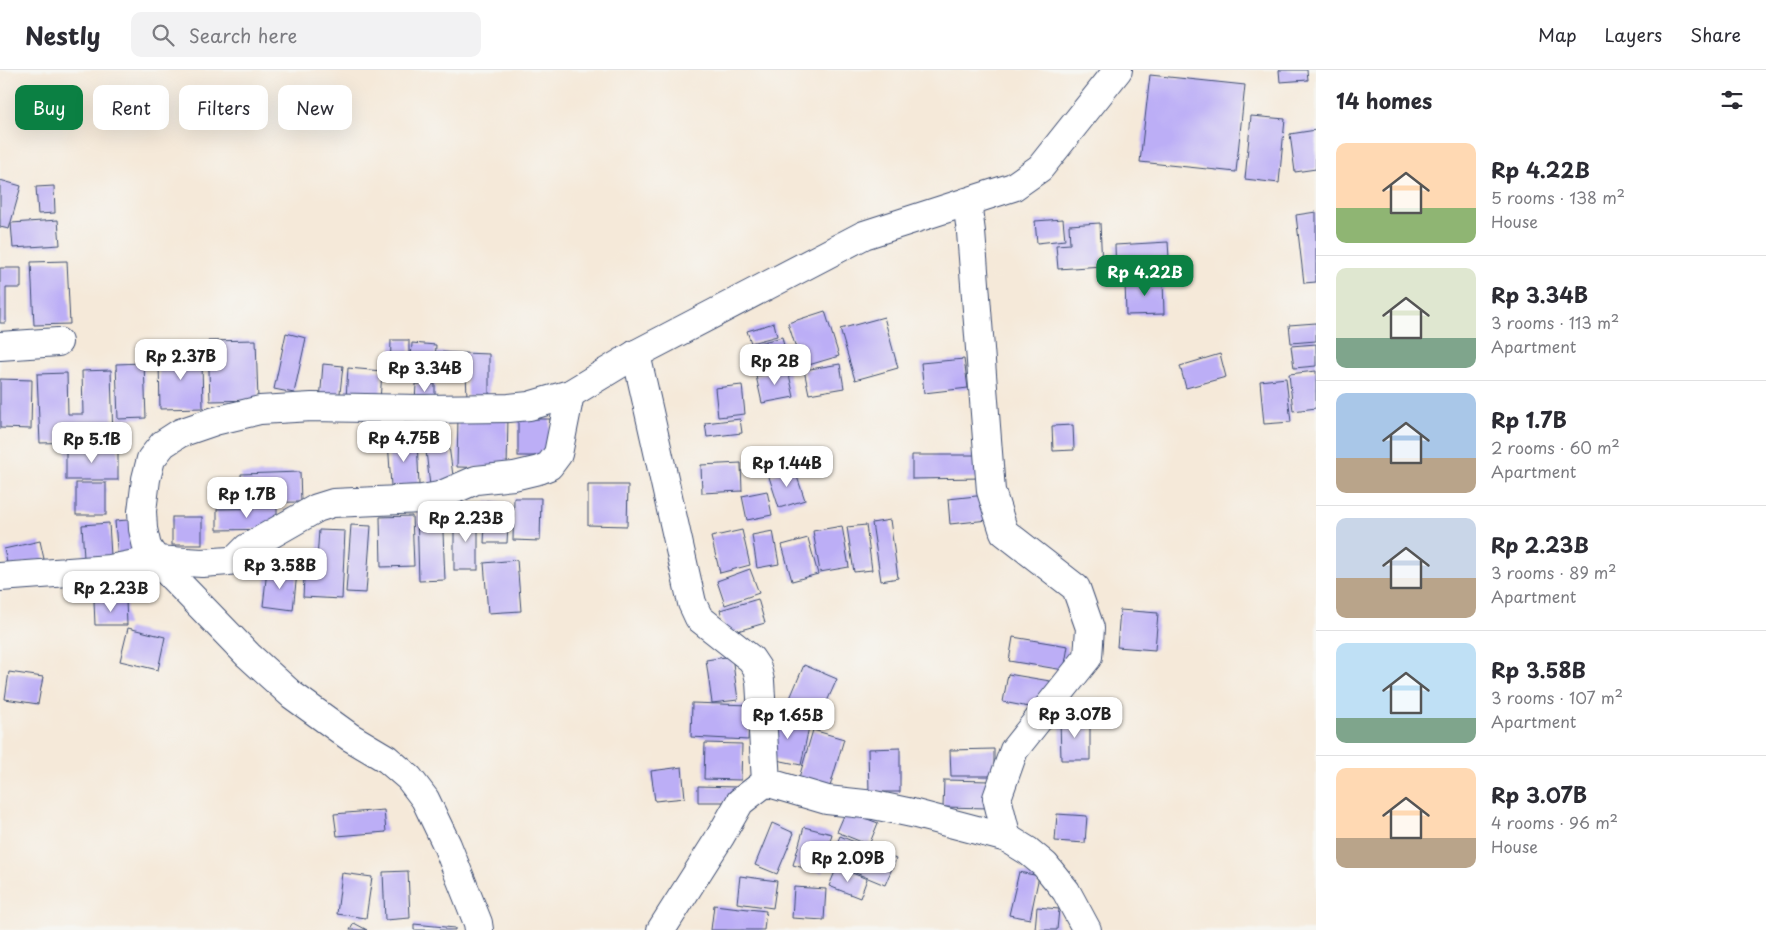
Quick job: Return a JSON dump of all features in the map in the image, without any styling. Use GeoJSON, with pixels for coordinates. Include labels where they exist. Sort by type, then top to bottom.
{"type":"FeatureCollection","features":[{"type":"Feature","properties":{"kind":"street"},"geometry":{"type":"LineString","coordinates":[[479,930],[448,845],[425,799],[409,778],[387,759],[350,737],[292,695],[248,655],[156,560],[147,547],[142,511],[146,479],[151,459],[163,444],[180,433],[215,421],[260,410],[312,407],[509,408],[530,406],[570,394],[636,354],[864,235],[1013,187],[1040,168],[1118,70]]}},
{"type":"Feature","properties":{"kind":"street"},"geometry":{"type":"LineString","coordinates":[[967,202],[971,232],[991,491],[1004,532],[1076,588],[1090,628],[1088,657],[1014,750],[997,798],[1007,838]]}},
{"type":"Feature","properties":{"kind":"street"},"geometry":{"type":"LineString","coordinates":[[0,346],[58,342]]}},
{"type":"Feature","properties":{"kind":"street"},"geometry":{"type":"LineString","coordinates":[[636,354],[692,603],[699,618],[751,659],[757,668],[760,681],[766,782]]}},
{"type":"Feature","properties":{"kind":"street"},"geometry":{"type":"LineString","coordinates":[[0,577],[110,569],[156,560],[202,563],[229,562],[236,559],[247,548],[317,508],[333,503],[422,499],[439,496],[476,480],[514,476],[540,470],[549,466],[558,454],[570,394]]}},
{"type":"Feature","properties":{"kind":"street"},"geometry":{"type":"LineString","coordinates":[[766,782],[827,800],[874,805],[912,813],[1007,838],[1028,851],[1045,865],[1066,891],[1087,930]]}},
{"type":"Feature","properties":{"kind":"street"},"geometry":{"type":"LineString","coordinates":[[660,930],[720,837],[740,802],[766,782]]}},
{"type":"Feature","properties":{"kind":"building"},"geometry":{"type":"Polygon","coordinates":[[[1279,70],[1307,70],[1308,80],[1280,82],[1279,70]]]}},
{"type":"Feature","properties":{"kind":"building"},"geometry":{"type":"Polygon","coordinates":[[[1150,75],[1245,85],[1236,172],[1140,162],[1150,75]]]}},
{"type":"Feature","properties":{"kind":"building"},"geometry":{"type":"Polygon","coordinates":[[[1251,116],[1285,119],[1279,183],[1245,179],[1251,116]]]}},
{"type":"Feature","properties":{"kind":"building"},"geometry":{"type":"Polygon","coordinates":[[[1316,130],[1316,169],[1295,172],[1290,134],[1316,130]]]}},
{"type":"Feature","properties":{"kind":"building"},"geometry":{"type":"Polygon","coordinates":[[[0,180],[21,186],[9,229],[0,227],[0,180]]]}},
{"type":"Feature","properties":{"kind":"building"},"geometry":{"type":"Polygon","coordinates":[[[54,186],[55,213],[38,214],[36,187],[54,186]]]}},
{"type":"Feature","properties":{"kind":"building"},"geometry":{"type":"Polygon","coordinates":[[[1316,212],[1316,282],[1304,283],[1296,215],[1316,212]]]}},
{"type":"Feature","properties":{"kind":"building"},"geometry":{"type":"Polygon","coordinates":[[[1063,219],[1065,240],[1037,243],[1035,221],[1063,219]]]}},
{"type":"Feature","properties":{"kind":"building"},"geometry":{"type":"Polygon","coordinates":[[[58,220],[60,245],[13,248],[11,223],[58,220]]]}},
{"type":"Feature","properties":{"kind":"building"},"geometry":{"type":"Polygon","coordinates":[[[1100,223],[1102,266],[1058,269],[1056,245],[1070,244],[1069,225],[1100,223]]]}},
{"type":"Feature","properties":{"kind":"building"},"geometry":{"type":"Polygon","coordinates":[[[1168,242],[1170,273],[1116,276],[1115,245],[1168,242]]]}},
{"type":"Feature","properties":{"kind":"building"},"geometry":{"type":"Polygon","coordinates":[[[67,261],[70,324],[34,325],[31,262],[67,261]]]}},
{"type":"Feature","properties":{"kind":"building"},"geometry":{"type":"Polygon","coordinates":[[[0,268],[21,268],[21,288],[6,288],[6,323],[0,323],[0,268]]]}},
{"type":"Feature","properties":{"kind":"building"},"geometry":{"type":"Polygon","coordinates":[[[1163,279],[1164,314],[1126,315],[1125,281],[1163,279]]]}},
{"type":"Feature","properties":{"kind":"building"},"geometry":{"type":"Polygon","coordinates":[[[825,311],[839,356],[802,367],[788,323],[825,311]]]}},
{"type":"Feature","properties":{"kind":"building"},"geometry":{"type":"Polygon","coordinates":[[[884,317],[898,368],[855,380],[840,329],[884,317]]]}},
{"type":"Feature","properties":{"kind":"building"},"geometry":{"type":"Polygon","coordinates":[[[774,323],[777,336],[751,343],[747,331],[774,323]]]}},
{"type":"Feature","properties":{"kind":"building"},"geometry":{"type":"Polygon","coordinates":[[[1316,323],[1316,341],[1291,343],[1289,325],[1316,323]]]}},
{"type":"Feature","properties":{"kind":"building"},"geometry":{"type":"Polygon","coordinates":[[[286,333],[306,338],[294,393],[274,389],[286,333]]]}},
{"type":"Feature","properties":{"kind":"building"},"geometry":{"type":"Polygon","coordinates":[[[782,337],[787,359],[754,368],[748,346],[782,337]]]}},
{"type":"Feature","properties":{"kind":"building"},"geometry":{"type":"Polygon","coordinates":[[[256,340],[258,400],[210,401],[208,341],[256,340]]]}},
{"type":"Feature","properties":{"kind":"building"},"geometry":{"type":"Polygon","coordinates":[[[391,340],[409,340],[409,375],[390,375],[391,340]]]}},
{"type":"Feature","properties":{"kind":"building"},"geometry":{"type":"Polygon","coordinates":[[[412,343],[436,345],[434,379],[410,377],[412,343]]]}},
{"type":"Feature","properties":{"kind":"building"},"geometry":{"type":"Polygon","coordinates":[[[1316,344],[1316,366],[1294,368],[1291,346],[1316,344]]]}},
{"type":"Feature","properties":{"kind":"building"},"geometry":{"type":"Polygon","coordinates":[[[195,348],[196,362],[202,362],[203,408],[160,409],[159,363],[173,363],[173,349],[195,348]]]}},
{"type":"Feature","properties":{"kind":"building"},"geometry":{"type":"Polygon","coordinates":[[[437,352],[489,354],[489,395],[467,396],[466,374],[436,373],[437,352]]]}},
{"type":"Feature","properties":{"kind":"building"},"geometry":{"type":"Polygon","coordinates":[[[1220,354],[1226,377],[1186,388],[1180,366],[1220,354]]]}},
{"type":"Feature","properties":{"kind":"building"},"geometry":{"type":"Polygon","coordinates":[[[964,359],[968,388],[924,393],[921,363],[964,359]]]}},
{"type":"Feature","properties":{"kind":"building"},"geometry":{"type":"Polygon","coordinates":[[[144,363],[146,418],[118,419],[116,364],[144,363]]]}},
{"type":"Feature","properties":{"kind":"building"},"geometry":{"type":"Polygon","coordinates":[[[323,364],[343,366],[339,402],[320,401],[323,364]]]}},
{"type":"Feature","properties":{"kind":"building"},"geometry":{"type":"Polygon","coordinates":[[[840,364],[844,388],[809,394],[804,370],[840,364]]]}},
{"type":"Feature","properties":{"kind":"building"},"geometry":{"type":"Polygon","coordinates":[[[348,368],[382,371],[380,401],[346,398],[348,368]]]}},
{"type":"Feature","properties":{"kind":"building"},"geometry":{"type":"Polygon","coordinates":[[[111,370],[113,441],[40,443],[37,374],[67,373],[68,414],[83,414],[82,371],[111,370]]]}},
{"type":"Feature","properties":{"kind":"building"},"geometry":{"type":"Polygon","coordinates":[[[788,370],[794,397],[762,403],[756,376],[788,370]]]}},
{"type":"Feature","properties":{"kind":"building"},"geometry":{"type":"Polygon","coordinates":[[[1316,371],[1316,408],[1293,411],[1289,374],[1316,371]]]}},
{"type":"Feature","properties":{"kind":"building"},"geometry":{"type":"Polygon","coordinates":[[[1286,378],[1291,422],[1264,424],[1260,381],[1286,378]]]}},
{"type":"Feature","properties":{"kind":"building"},"geometry":{"type":"Polygon","coordinates":[[[0,379],[32,380],[31,429],[0,428],[0,379]]]}},
{"type":"Feature","properties":{"kind":"building"},"geometry":{"type":"Polygon","coordinates":[[[416,384],[435,384],[435,402],[415,401],[416,384]]]}},
{"type":"Feature","properties":{"kind":"building"},"geometry":{"type":"Polygon","coordinates":[[[742,385],[745,414],[718,417],[715,388],[742,385]]]}},
{"type":"Feature","properties":{"kind":"building"},"geometry":{"type":"Polygon","coordinates":[[[458,416],[508,417],[507,468],[457,467],[458,416]]]}},
{"type":"Feature","properties":{"kind":"building"},"geometry":{"type":"Polygon","coordinates":[[[518,419],[550,419],[550,456],[518,456],[518,419]]]}},
{"type":"Feature","properties":{"kind":"building"},"geometry":{"type":"Polygon","coordinates":[[[740,419],[742,433],[707,437],[705,423],[740,419]]]}},
{"type":"Feature","properties":{"kind":"building"},"geometry":{"type":"Polygon","coordinates":[[[1073,425],[1074,450],[1053,451],[1052,426],[1073,425]]]}},
{"type":"Feature","properties":{"kind":"building"},"geometry":{"type":"Polygon","coordinates":[[[447,431],[454,483],[430,486],[424,433],[447,431]]]}},
{"type":"Feature","properties":{"kind":"building"},"geometry":{"type":"Polygon","coordinates":[[[417,439],[419,485],[391,486],[388,441],[417,439]]]}},
{"type":"Feature","properties":{"kind":"building"},"geometry":{"type":"Polygon","coordinates":[[[66,448],[118,448],[118,480],[66,480],[66,448]]]}},
{"type":"Feature","properties":{"kind":"building"},"geometry":{"type":"Polygon","coordinates":[[[912,455],[983,455],[983,478],[912,479],[912,455]]]}},
{"type":"Feature","properties":{"kind":"building"},"geometry":{"type":"Polygon","coordinates":[[[741,463],[742,491],[702,493],[701,465],[741,463]]]}},
{"type":"Feature","properties":{"kind":"building"},"geometry":{"type":"Polygon","coordinates":[[[794,468],[805,500],[779,508],[769,477],[794,468]]]}},
{"type":"Feature","properties":{"kind":"building"},"geometry":{"type":"Polygon","coordinates":[[[300,472],[301,502],[242,503],[241,474],[300,472]]]}},
{"type":"Feature","properties":{"kind":"building"},"geometry":{"type":"Polygon","coordinates":[[[76,483],[106,483],[106,515],[76,515],[76,483]]]}},
{"type":"Feature","properties":{"kind":"building"},"geometry":{"type":"Polygon","coordinates":[[[588,485],[628,485],[627,526],[588,525],[588,485]]]}},
{"type":"Feature","properties":{"kind":"building"},"geometry":{"type":"Polygon","coordinates":[[[767,491],[772,515],[747,520],[742,496],[767,491]]]}},
{"type":"Feature","properties":{"kind":"building"},"geometry":{"type":"Polygon","coordinates":[[[986,495],[988,520],[950,524],[948,499],[986,495]]]}},
{"type":"Feature","properties":{"kind":"building"},"geometry":{"type":"Polygon","coordinates":[[[514,498],[541,498],[540,541],[513,540],[514,498]]]}},
{"type":"Feature","properties":{"kind":"building"},"geometry":{"type":"Polygon","coordinates":[[[486,501],[509,503],[507,543],[484,543],[486,501]]]}},
{"type":"Feature","properties":{"kind":"building"},"geometry":{"type":"Polygon","coordinates":[[[277,508],[277,529],[217,530],[217,509],[277,508]]]}},
{"type":"Feature","properties":{"kind":"building"},"geometry":{"type":"Polygon","coordinates":[[[442,509],[445,580],[419,581],[417,510],[442,509]]]}},
{"type":"Feature","properties":{"kind":"building"},"geometry":{"type":"Polygon","coordinates":[[[454,515],[478,515],[478,570],[454,570],[454,515]]]}},
{"type":"Feature","properties":{"kind":"building"},"geometry":{"type":"Polygon","coordinates":[[[412,516],[414,566],[381,567],[380,517],[412,516]]]}},
{"type":"Feature","properties":{"kind":"building"},"geometry":{"type":"Polygon","coordinates":[[[172,517],[202,517],[202,545],[172,545],[172,517]]]}},
{"type":"Feature","properties":{"kind":"building"},"geometry":{"type":"Polygon","coordinates":[[[141,519],[144,559],[118,561],[115,521],[141,519]]]}},
{"type":"Feature","properties":{"kind":"building"},"geometry":{"type":"Polygon","coordinates":[[[890,520],[898,578],[881,581],[872,523],[890,520]]]}},
{"type":"Feature","properties":{"kind":"building"},"geometry":{"type":"Polygon","coordinates":[[[109,523],[111,556],[84,558],[82,525],[109,523]]]}},
{"type":"Feature","properties":{"kind":"building"},"geometry":{"type":"Polygon","coordinates":[[[351,525],[371,526],[366,593],[346,592],[351,525]]]}},
{"type":"Feature","properties":{"kind":"building"},"geometry":{"type":"Polygon","coordinates":[[[866,525],[872,570],[854,572],[847,527],[866,525]]]}},
{"type":"Feature","properties":{"kind":"building"},"geometry":{"type":"Polygon","coordinates":[[[842,526],[849,567],[820,572],[813,531],[842,526]]]}},
{"type":"Feature","properties":{"kind":"building"},"geometry":{"type":"Polygon","coordinates":[[[319,530],[345,531],[342,599],[303,597],[305,559],[317,560],[319,530]]]}},
{"type":"Feature","properties":{"kind":"building"},"geometry":{"type":"Polygon","coordinates":[[[742,530],[750,565],[720,573],[711,537],[742,530]]]}},
{"type":"Feature","properties":{"kind":"building"},"geometry":{"type":"Polygon","coordinates":[[[773,531],[779,564],[757,568],[752,535],[773,531]]]}},
{"type":"Feature","properties":{"kind":"building"},"geometry":{"type":"Polygon","coordinates":[[[808,538],[818,574],[792,581],[782,545],[808,538]]]}},
{"type":"Feature","properties":{"kind":"building"},"geometry":{"type":"Polygon","coordinates":[[[40,541],[44,559],[8,567],[4,549],[40,541]]]}},
{"type":"Feature","properties":{"kind":"building"},"geometry":{"type":"Polygon","coordinates":[[[517,560],[521,611],[488,613],[484,563],[517,560]]]}},
{"type":"Feature","properties":{"kind":"building"},"geometry":{"type":"Polygon","coordinates":[[[750,569],[759,593],[725,605],[717,581],[750,569]]]}},
{"type":"Feature","properties":{"kind":"building"},"geometry":{"type":"Polygon","coordinates":[[[267,570],[297,573],[293,610],[263,606],[267,570]]]}},
{"type":"Feature","properties":{"kind":"building"},"geometry":{"type":"Polygon","coordinates":[[[758,599],[765,623],[727,634],[720,610],[758,599]]]}},
{"type":"Feature","properties":{"kind":"building"},"geometry":{"type":"Polygon","coordinates":[[[126,600],[127,625],[95,625],[94,601],[126,600]]]}},
{"type":"Feature","properties":{"kind":"building"},"geometry":{"type":"Polygon","coordinates":[[[1120,610],[1158,613],[1155,650],[1117,647],[1120,610]]]}},
{"type":"Feature","properties":{"kind":"building"},"geometry":{"type":"Polygon","coordinates":[[[128,628],[165,637],[158,670],[120,661],[128,628]]]}},
{"type":"Feature","properties":{"kind":"building"},"geometry":{"type":"Polygon","coordinates":[[[1013,637],[1068,646],[1064,670],[1009,661],[1013,637]]]}},
{"type":"Feature","properties":{"kind":"building"},"geometry":{"type":"Polygon","coordinates":[[[732,656],[738,700],[712,703],[706,660],[732,656]]]}},
{"type":"Feature","properties":{"kind":"building"},"geometry":{"type":"Polygon","coordinates":[[[804,665],[837,679],[817,724],[785,710],[804,665]]]}},
{"type":"Feature","properties":{"kind":"building"},"geometry":{"type":"Polygon","coordinates":[[[9,672],[43,677],[38,704],[5,699],[9,672]]]}},
{"type":"Feature","properties":{"kind":"building"},"geometry":{"type":"Polygon","coordinates":[[[1008,674],[1050,681],[1045,710],[1003,702],[1008,674]]]}},
{"type":"Feature","properties":{"kind":"building"},"geometry":{"type":"Polygon","coordinates":[[[692,703],[750,705],[748,740],[691,737],[692,703]]]}},
{"type":"Feature","properties":{"kind":"building"},"geometry":{"type":"Polygon","coordinates":[[[776,715],[810,722],[801,765],[767,758],[776,715]]]}},
{"type":"Feature","properties":{"kind":"building"},"geometry":{"type":"Polygon","coordinates":[[[1090,717],[1090,760],[1061,760],[1060,718],[1090,717]]]}},
{"type":"Feature","properties":{"kind":"building"},"geometry":{"type":"Polygon","coordinates":[[[813,730],[844,739],[829,790],[798,781],[813,730]]]}},
{"type":"Feature","properties":{"kind":"building"},"geometry":{"type":"Polygon","coordinates":[[[705,743],[742,744],[741,780],[704,779],[705,743]]]}},
{"type":"Feature","properties":{"kind":"building"},"geometry":{"type":"Polygon","coordinates":[[[900,748],[900,792],[869,792],[868,749],[900,748]]]}},
{"type":"Feature","properties":{"kind":"building"},"geometry":{"type":"Polygon","coordinates":[[[994,749],[994,776],[951,776],[950,750],[994,749]]]}},
{"type":"Feature","properties":{"kind":"building"},"geometry":{"type":"Polygon","coordinates":[[[682,767],[685,798],[655,801],[651,771],[682,767]]]}},
{"type":"Feature","properties":{"kind":"building"},"geometry":{"type":"Polygon","coordinates":[[[944,780],[990,781],[989,808],[943,807],[944,780]]]}},
{"type":"Feature","properties":{"kind":"building"},"geometry":{"type":"Polygon","coordinates":[[[698,786],[736,787],[736,802],[698,802],[698,786]]]}},
{"type":"Feature","properties":{"kind":"building"},"geometry":{"type":"Polygon","coordinates":[[[384,810],[386,832],[337,836],[334,814],[384,810]]]}},
{"type":"Feature","properties":{"kind":"building"},"geometry":{"type":"Polygon","coordinates":[[[846,811],[878,823],[869,845],[837,832],[846,811]]]}},
{"type":"Feature","properties":{"kind":"building"},"geometry":{"type":"Polygon","coordinates":[[[1057,814],[1087,816],[1085,843],[1055,841],[1057,814]]]}},
{"type":"Feature","properties":{"kind":"building"},"geometry":{"type":"Polygon","coordinates":[[[772,823],[794,833],[777,874],[755,865],[772,823]]]}},
{"type":"Feature","properties":{"kind":"building"},"geometry":{"type":"Polygon","coordinates":[[[804,827],[832,834],[822,873],[793,865],[804,827]]]}},
{"type":"Feature","properties":{"kind":"building"},"geometry":{"type":"Polygon","coordinates":[[[840,836],[896,859],[885,885],[829,862],[840,836]]]}},
{"type":"Feature","properties":{"kind":"building"},"geometry":{"type":"Polygon","coordinates":[[[837,867],[867,879],[860,898],[829,886],[837,867]]]}},
{"type":"Feature","properties":{"kind":"building"},"geometry":{"type":"Polygon","coordinates":[[[408,871],[410,918],[385,920],[383,872],[408,871]]]}},
{"type":"Feature","properties":{"kind":"building"},"geometry":{"type":"Polygon","coordinates":[[[1019,872],[1039,876],[1030,919],[1009,915],[1019,872]]]}},
{"type":"Feature","properties":{"kind":"building"},"geometry":{"type":"Polygon","coordinates":[[[342,873],[372,877],[366,918],[337,914],[342,873]]]}},
{"type":"Feature","properties":{"kind":"building"},"geometry":{"type":"Polygon","coordinates":[[[740,876],[777,881],[773,908],[737,903],[740,876]]]}},
{"type":"Feature","properties":{"kind":"building"},"geometry":{"type":"Polygon","coordinates":[[[794,887],[826,889],[824,920],[792,918],[794,887]]]}},
{"type":"Feature","properties":{"kind":"building"},"geometry":{"type":"Polygon","coordinates":[[[714,905],[766,911],[764,930],[711,930],[714,905]]]}},
{"type":"Feature","properties":{"kind":"building"},"geometry":{"type":"Polygon","coordinates":[[[1037,907],[1059,909],[1057,930],[1035,930],[1037,907]]]}},
{"type":"Feature","properties":{"kind":"building"},"geometry":{"type":"Polygon","coordinates":[[[354,923],[367,930],[350,930],[354,923]]]}},
{"type":"Feature","properties":{"kind":"building"},"geometry":{"type":"Polygon","coordinates":[[[414,924],[455,928],[455,930],[414,930],[414,924]]]}}]}
